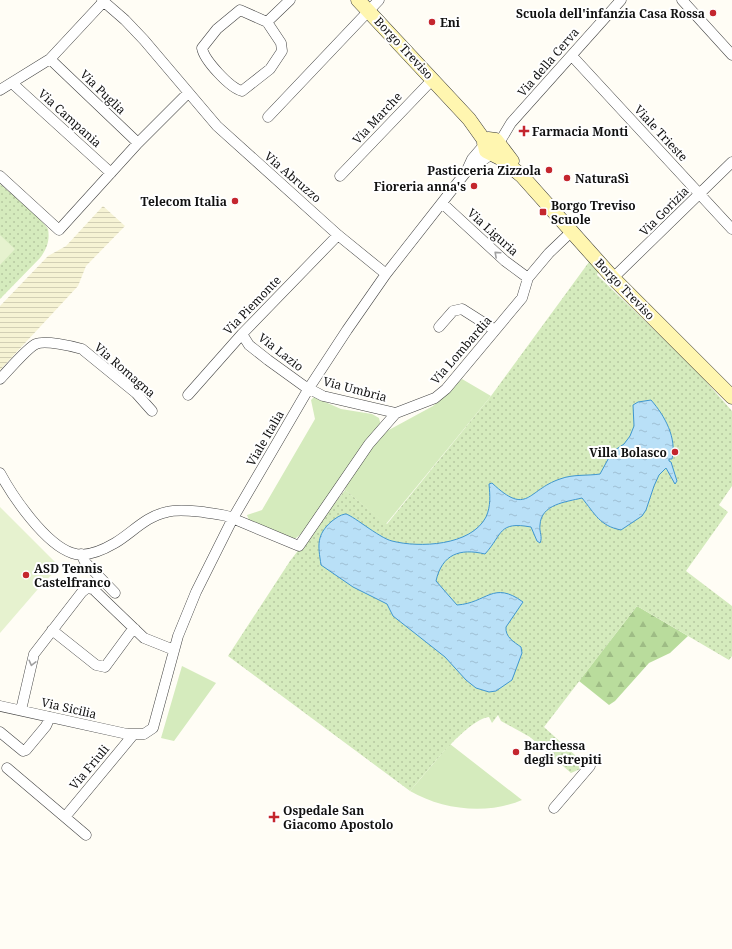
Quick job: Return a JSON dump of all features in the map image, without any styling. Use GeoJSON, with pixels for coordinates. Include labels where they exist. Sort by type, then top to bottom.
{"type":"FeatureCollection","features":[{"type":"Feature","properties":{"kind":"street"},"geometry":{"type":"LineString","coordinates":[[267,22],[290,0]]}},
{"type":"Feature","properties":{"kind":"street","name":"Borgo Treviso"},"geometry":{"type":"LineString","coordinates":[[358,0],[433,79],[471,121],[483,138],[492,145],[522,176],[613,278],[732,397]]}},
{"type":"Feature","properties":{"kind":"street","name":"Borgo Treviso"},"geometry":{"type":"LineString","coordinates":[[268,117],[368,10],[380,0]]}},
{"type":"Feature","properties":{"kind":"street","name":"Via della Cerva"},"geometry":{"type":"LineString","coordinates":[[492,145],[621,0]]}},
{"type":"Feature","properties":{"kind":"street"},"geometry":{"type":"LineString","coordinates":[[682,0],[732,55]]}},
{"type":"Feature","properties":{"kind":"street","name":"Via Abruzzo"},"geometry":{"type":"LineString","coordinates":[[0,90],[50,59],[103,1],[125,20],[144,40],[188,93],[226,135],[338,235],[386,274]]}},
{"type":"Feature","properties":{"kind":"street"},"geometry":{"type":"LineString","coordinates":[[240,10],[267,22],[281,43],[282,51],[270,69],[242,91],[237,90],[204,55],[202,48],[217,29],[240,10]]}},
{"type":"Feature","properties":{"kind":"street","name":"Viale Trieste"},"geometry":{"type":"LineString","coordinates":[[572,56],[732,229]]}},
{"type":"Feature","properties":{"kind":"street","name":"Via Puglia"},"geometry":{"type":"LineString","coordinates":[[50,59],[138,143]]}},
{"type":"Feature","properties":{"kind":"street","name":"Via Marche"},"geometry":{"type":"LineString","coordinates":[[340,176],[433,79]]}},
{"type":"Feature","properties":{"kind":"street","name":"Via Campania"},"geometry":{"type":"LineString","coordinates":[[12,83],[111,173]]}},
{"type":"Feature","properties":{"kind":"street"},"geometry":{"type":"LineString","coordinates":[[0,176],[59,230],[138,143],[188,93]]}},
{"type":"Feature","properties":{"kind":"street","name":"Viale Italia"},"geometry":{"type":"LineString","coordinates":[[133,735],[146,733],[154,727],[174,650],[196,592],[309,388],[386,274],[466,172],[472,159],[492,145]]}},
{"type":"Feature","properties":{"kind":"street","name":"Via Gorizia"},"geometry":{"type":"LineString","coordinates":[[613,278],[732,162]]}},
{"type":"Feature","properties":{"kind":"street","name":"Via Liguria"},"geometry":{"type":"LineString","coordinates":[[442,203],[505,261],[528,278]]}},
{"type":"Feature","properties":{"kind":"street","name":"Via Lombardia"},"geometry":{"type":"LineString","coordinates":[[236,520],[299,546],[369,444],[396,413],[435,398],[446,389],[522,298],[528,278],[549,253],[571,232]]}},
{"type":"Feature","properties":{"kind":"street","name":"Via Piemonte"},"geometry":{"type":"LineString","coordinates":[[188,395],[242,334],[338,235]]}},
{"type":"Feature","properties":{"kind":"street"},"geometry":{"type":"LineString","coordinates":[[439,327],[453,312],[462,309],[494,330]]}},
{"type":"Feature","properties":{"kind":"street","name":"Via Lazio"},"geometry":{"type":"LineString","coordinates":[[242,334],[249,345],[289,376],[309,388]]}},
{"type":"Feature","properties":{"kind":"street","name":"Via Romagna"},"geometry":{"type":"LineString","coordinates":[[0,379],[35,344],[44,343],[74,347],[82,349],[124,383],[152,411]]}},
{"type":"Feature","properties":{"kind":"street","name":"Via Umbria"},"geometry":{"type":"LineString","coordinates":[[309,388],[323,396],[396,413]]}},
{"type":"Feature","properties":{"kind":"street"},"geometry":{"type":"LineString","coordinates":[[0,473],[10,491],[35,523],[56,544],[72,554],[86,555],[114,544],[153,516],[167,511],[222,514],[236,520]]}},
{"type":"Feature","properties":{"kind":"street"},"geometry":{"type":"LineString","coordinates":[[81,554],[85,562],[116,593]]}},
{"type":"Feature","properties":{"kind":"street"},"geometry":{"type":"LineString","coordinates":[[21,710],[34,654],[82,592],[87,588],[94,589],[144,638],[174,650]]}},
{"type":"Feature","properties":{"kind":"street"},"geometry":{"type":"LineString","coordinates":[[52,630],[96,665],[105,667],[130,632],[135,629]]}},
{"type":"Feature","properties":{"kind":"street","name":"Via Sicilia"},"geometry":{"type":"LineString","coordinates":[[0,706],[133,735]]}},
{"type":"Feature","properties":{"kind":"street"},"geometry":{"type":"LineString","coordinates":[[0,732],[23,751],[26,750],[46,726],[50,717]]}},
{"type":"Feature","properties":{"kind":"street","name":"Via Friuli"},"geometry":{"type":"LineString","coordinates":[[64,817],[133,735]]}},
{"type":"Feature","properties":{"kind":"street"},"geometry":{"type":"LineString","coordinates":[[554,808],[590,766]]}},
{"type":"Feature","properties":{"kind":"street"},"geometry":{"type":"LineString","coordinates":[[7,768],[86,835]]}},
{"type":"Feature","properties":{"kind":"shaded area"},"geometry":{"type":"Polygon","coordinates":[[[103,206],[125,226],[86,266],[78,286],[0,370],[0,306],[48,256],[66,246],[103,206]]]}},
{"type":"Feature","properties":{"kind":"green space"},"geometry":{"type":"Polygon","coordinates":[[[0,184],[46,226],[49,237],[46,248],[40,258],[0,299],[0,184]]]}},
{"type":"Feature","properties":{"kind":"green space"},"geometry":{"type":"Polygon","coordinates":[[[0,235],[15,249],[0,265],[0,235]]]}},
{"type":"Feature","properties":{"kind":"green space"},"geometry":{"type":"Polygon","coordinates":[[[589,262],[598,272],[597,275],[694,368],[732,411],[732,486],[719,505],[728,512],[686,571],[732,606],[732,656],[729,660],[637,606],[544,727],[587,766],[571,773],[530,737],[501,721],[498,715],[492,723],[489,717],[480,720],[469,727],[447,748],[410,791],[228,656],[290,561],[345,490],[387,524],[491,396],[589,262]]]}},
{"type":"Feature","properties":{"kind":"green space"},"geometry":{"type":"Polygon","coordinates":[[[462,379],[491,396],[386,524],[345,490],[347,480],[371,447],[387,431],[433,406],[462,379]]]}},
{"type":"Feature","properties":{"kind":"green space"},"geometry":{"type":"Polygon","coordinates":[[[314,397],[341,409],[372,414],[379,418],[381,426],[307,529],[290,541],[250,523],[247,515],[262,510],[315,419],[311,400],[314,397]]]}},
{"type":"Feature","properties":{"kind":"green space","name":"ASD Tennis Castelfranco"},"geometry":{"type":"Polygon","coordinates":[[[0,507],[60,567],[44,582],[0,633],[0,507]]]}},
{"type":"Feature","properties":{"kind":"green space"},"geometry":{"type":"Polygon","coordinates":[[[637,606],[688,636],[670,653],[649,663],[615,701],[609,705],[579,681],[637,606]]]}},
{"type":"Feature","properties":{"kind":"green space"},"geometry":{"type":"Polygon","coordinates":[[[182,666],[216,683],[174,741],[161,738],[182,666]]]}},
{"type":"Feature","properties":{"kind":"green space"},"geometry":{"type":"Polygon","coordinates":[[[450,744],[522,800],[494,808],[465,808],[436,803],[410,791],[450,744]]]}},
{"type":"Feature","properties":{"kind":"water"},"geometry":{"type":"Polygon","coordinates":[[[651,400],[661,413],[669,428],[673,443],[673,451],[672,459],[669,459],[669,461],[671,462],[677,481],[675,484],[666,468],[659,475],[646,510],[642,516],[621,530],[608,526],[598,518],[582,498],[569,501],[555,505],[545,512],[541,518],[540,543],[537,541],[531,527],[512,526],[502,531],[485,554],[468,552],[453,555],[443,565],[439,572],[436,581],[457,605],[476,601],[490,594],[497,593],[504,593],[513,596],[523,602],[506,627],[508,636],[521,647],[522,653],[512,680],[496,691],[489,692],[476,688],[466,680],[445,657],[393,616],[387,604],[353,587],[321,565],[319,541],[323,531],[332,521],[343,514],[353,517],[386,539],[392,541],[416,544],[444,542],[469,534],[479,527],[486,517],[489,509],[489,484],[492,483],[504,493],[521,500],[527,498],[549,484],[565,477],[600,474],[612,452],[624,444],[630,436],[634,426],[633,405],[638,402],[651,400]]]}},
{"type":"Feature","properties":{"kind":"place","name":"Scuola dell'infanzia Casa Rossa"},"geometry":{"type":"Point","coordinates":[713,13]}},
{"type":"Feature","properties":{"kind":"place","name":"Eni"},"geometry":{"type":"Point","coordinates":[432,22]}},
{"type":"Feature","properties":{"kind":"place","name":"Farmacia Monti"},"geometry":{"type":"Point","coordinates":[524,131]}},
{"type":"Feature","properties":{"kind":"place","name":"Pasticceria Zizzola"},"geometry":{"type":"Point","coordinates":[549,170]}},
{"type":"Feature","properties":{"kind":"place","name":"NaturaSì"},"geometry":{"type":"Point","coordinates":[567,178]}},
{"type":"Feature","properties":{"kind":"place","name":"Fioreria anna's"},"geometry":{"type":"Point","coordinates":[474,186]}},
{"type":"Feature","properties":{"kind":"place","name":"Telecom Italia"},"geometry":{"type":"Point","coordinates":[235,201]}},
{"type":"Feature","properties":{"kind":"place","name":"Borgo Treviso Scuole"},"geometry":{"type":"Point","coordinates":[543,212]}},
{"type":"Feature","properties":{"kind":"place","name":"Villa Bolasco"},"geometry":{"type":"Point","coordinates":[675,452]}},
{"type":"Feature","properties":{"kind":"place","name":"ASD Tennis Castelfranco"},"geometry":{"type":"Point","coordinates":[26,575]}},
{"type":"Feature","properties":{"kind":"place","name":"Barchessa degli strepiti"},"geometry":{"type":"Point","coordinates":[516,752]}},
{"type":"Feature","properties":{"kind":"place","name":"Ospedale San Giacomo Apostolo"},"geometry":{"type":"Point","coordinates":[274,817]}}]}
